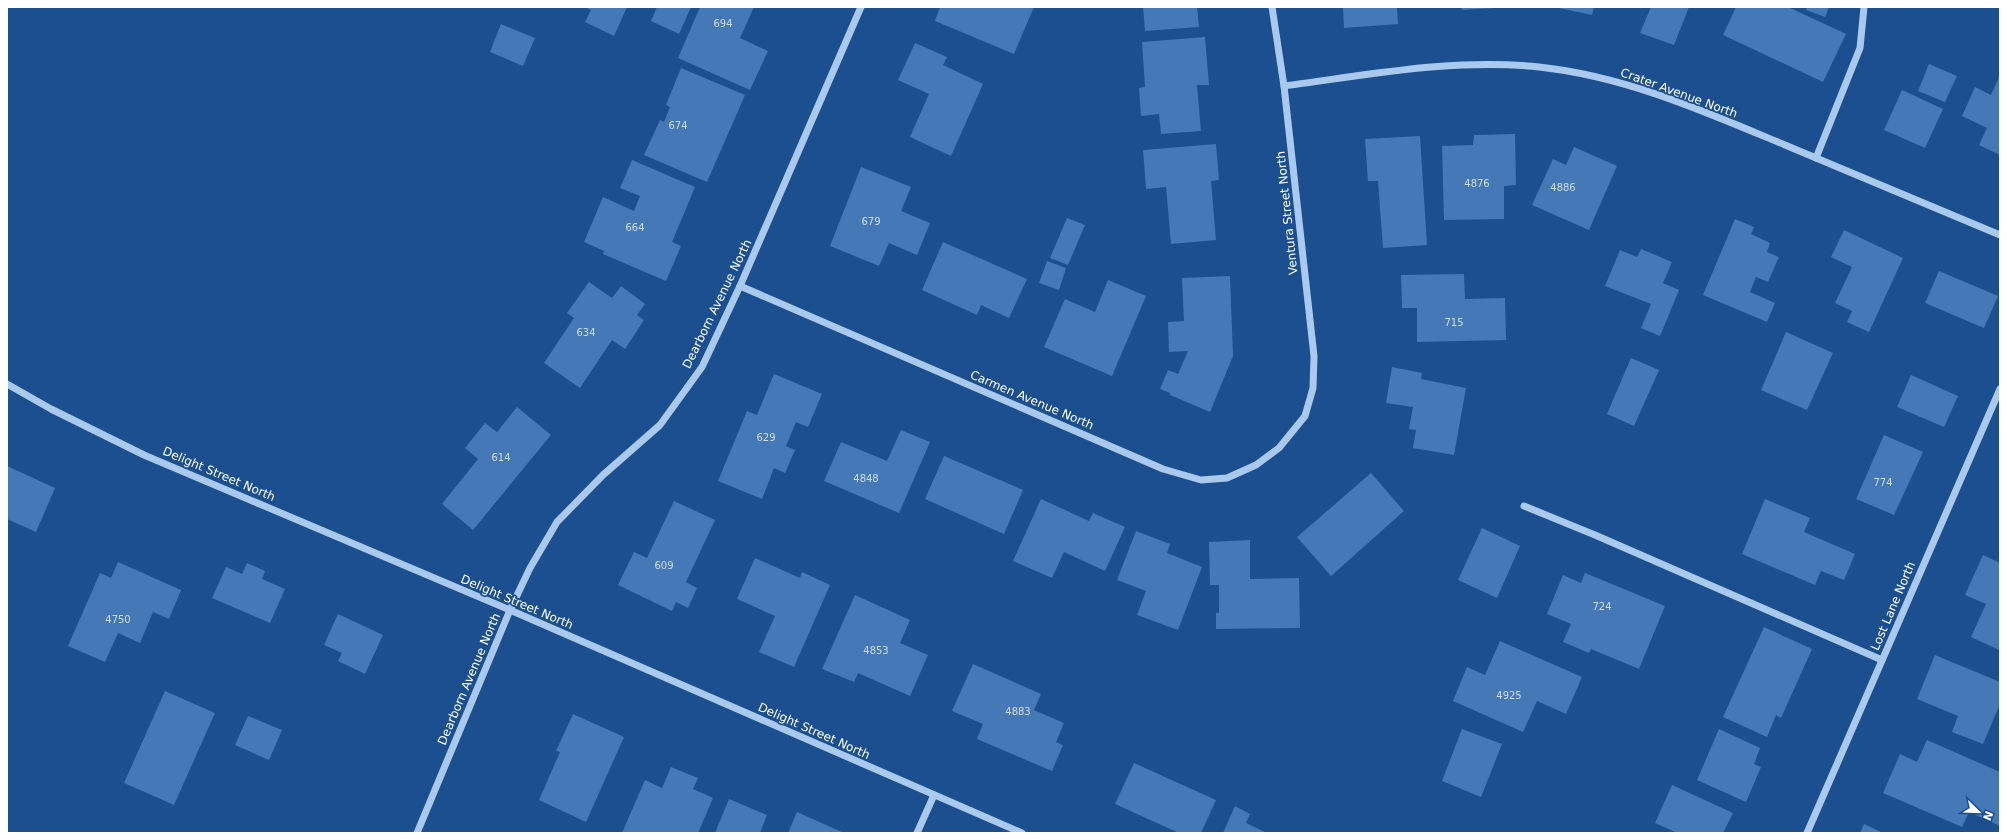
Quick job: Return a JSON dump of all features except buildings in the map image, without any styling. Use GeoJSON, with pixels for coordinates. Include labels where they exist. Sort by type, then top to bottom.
{"type":"FeatureCollection","features":[{"type":"Feature","properties":{"kind":"street","name":"Dearborn Avenue North"},"geometry":{"type":"LineString","coordinates":[[416,833],[510,610],[530,568],[557,522],[603,475],[660,425],[702,367],[740,286],[860,7]]}},
{"type":"Feature","properties":{"kind":"street","name":"Ventura Street North"},"geometry":{"type":"LineString","coordinates":[[1272,7],[1284,86],[1314,356],[1313,388],[1304,416]]}},
{"type":"Feature","properties":{"kind":"street"},"geometry":{"type":"LineString","coordinates":[[1816,158],[1860,48],[1864,7]]}},
{"type":"Feature","properties":{"kind":"street","name":"Crater Avenue North"},"geometry":{"type":"LineString","coordinates":[[1284,86],[1421,69],[1494,65],[1539,67],[1603,78],[1642,89],[1748,129],[2000,235]]}},
{"type":"Feature","properties":{"kind":"street","name":"Carmen Avenue North"},"geometry":{"type":"LineString","coordinates":[[740,286],[1162,469],[1201,480],[1227,478],[1256,465],[1280,448],[1304,416]]}},
{"type":"Feature","properties":{"kind":"street","name":"Delight Street North"},"geometry":{"type":"LineString","coordinates":[[7,384],[51,409],[144,455],[510,610],[1022,833]]}},
{"type":"Feature","properties":{"kind":"street","name":"Lost Lane North"},"geometry":{"type":"LineString","coordinates":[[1807,833],[2000,389]]}},
{"type":"Feature","properties":{"kind":"street"},"geometry":{"type":"LineString","coordinates":[[1524,506],[1882,660]]}},
{"type":"Feature","properties":{"kind":"street"},"geometry":{"type":"LineString","coordinates":[[917,833],[934,795]]}}]}
